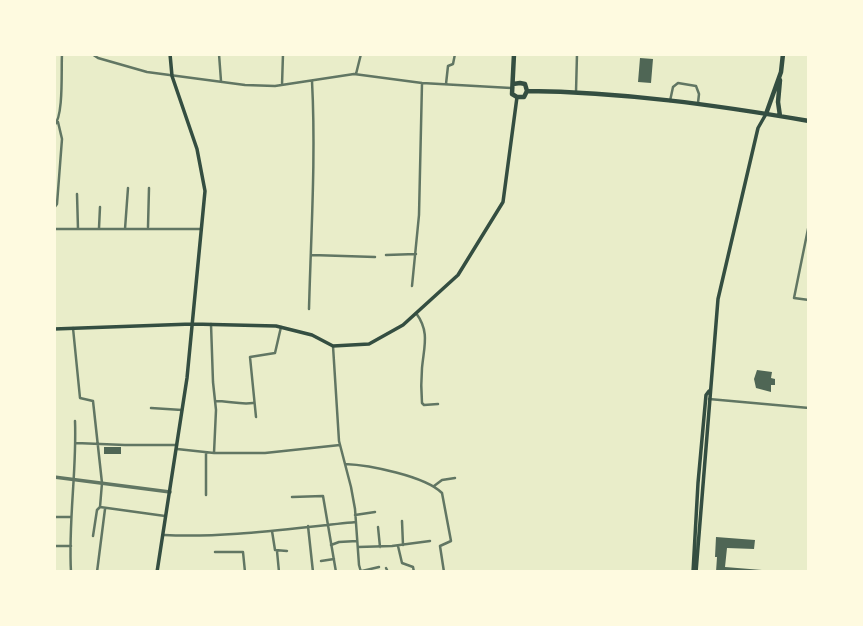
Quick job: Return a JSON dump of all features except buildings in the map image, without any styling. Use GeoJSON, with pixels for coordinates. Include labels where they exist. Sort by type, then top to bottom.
{"type":"FeatureCollection","features":[{"type":"Feature","properties":{"kind":"highway"},"geometry":{"type":"LineString","coordinates":[[512,86],[525,84],[527,91],[524,97],[512,94],[512,86],[514,54]]}},
{"type":"Feature","properties":{"kind":"highway"},"geometry":{"type":"LineString","coordinates":[[780,116],[778,102],[783,54]]}},
{"type":"Feature","properties":{"kind":"highway"},"geometry":{"type":"LineString","coordinates":[[766,114],[780,72]]}},
{"type":"Feature","properties":{"kind":"highway"},"geometry":{"type":"LineString","coordinates":[[527,91],[670,100],[809,121]]}},
{"type":"Feature","properties":{"kind":"main road"},"geometry":{"type":"LineString","coordinates":[[157,572],[187,378],[205,188],[197,149],[172,76],[170,54]]}},
{"type":"Feature","properties":{"kind":"main road"},"geometry":{"type":"LineString","coordinates":[[54,329],[191,324],[281,327],[312,335],[333,346],[369,344],[403,325],[458,275],[503,202],[517,97]]}},
{"type":"Feature","properties":{"kind":"main road"},"geometry":{"type":"LineString","coordinates":[[694,572],[698,483],[718,299],[758,128],[766,114]]}},
{"type":"Feature","properties":{"kind":"street"},"geometry":{"type":"LineString","coordinates":[[54,208],[57,204],[62,139],[58,122],[62,54]]}},
{"type":"Feature","properties":{"kind":"street"},"geometry":{"type":"LineString","coordinates":[[92,54],[147,72],[261,86],[356,74],[422,83],[512,86]]}},
{"type":"Feature","properties":{"kind":"street"},"geometry":{"type":"LineString","coordinates":[[219,54],[221,81]]}},
{"type":"Feature","properties":{"kind":"street"},"geometry":{"type":"LineString","coordinates":[[282,85],[283,54]]}},
{"type":"Feature","properties":{"kind":"street"},"geometry":{"type":"LineString","coordinates":[[356,74],[361,54]]}},
{"type":"Feature","properties":{"kind":"street"},"geometry":{"type":"LineString","coordinates":[[446,84],[448,66],[453,64],[455,54]]}},
{"type":"Feature","properties":{"kind":"street"},"geometry":{"type":"LineString","coordinates":[[576,92],[577,54]]}},
{"type":"Feature","properties":{"kind":"street"},"geometry":{"type":"LineString","coordinates":[[309,309],[314,117],[312,80]]}},
{"type":"Feature","properties":{"kind":"street"},"geometry":{"type":"LineString","coordinates":[[412,286],[419,215],[422,83]]}},
{"type":"Feature","properties":{"kind":"street"},"geometry":{"type":"LineString","coordinates":[[670,100],[673,87],[678,83],[696,86],[698,104]]}},
{"type":"Feature","properties":{"kind":"street"},"geometry":{"type":"LineString","coordinates":[[54,126],[58,122]]}},
{"type":"Feature","properties":{"kind":"street"},"geometry":{"type":"LineString","coordinates":[[125,229],[128,188]]}},
{"type":"Feature","properties":{"kind":"street"},"geometry":{"type":"LineString","coordinates":[[148,228],[149,188]]}},
{"type":"Feature","properties":{"kind":"street"},"geometry":{"type":"LineString","coordinates":[[77,194],[78,229]]}},
{"type":"Feature","properties":{"kind":"street"},"geometry":{"type":"LineString","coordinates":[[99,228],[100,207]]}},
{"type":"Feature","properties":{"kind":"street"},"geometry":{"type":"LineString","coordinates":[[809,225],[794,298],[809,300]]}},
{"type":"Feature","properties":{"kind":"street"},"geometry":{"type":"LineString","coordinates":[[54,229],[202,229]]}},
{"type":"Feature","properties":{"kind":"street"},"geometry":{"type":"LineString","coordinates":[[386,255],[416,254]]}},
{"type":"Feature","properties":{"kind":"street"},"geometry":{"type":"LineString","coordinates":[[311,255],[375,257]]}},
{"type":"Feature","properties":{"kind":"street"},"geometry":{"type":"LineString","coordinates":[[416,313],[423,322],[425,336],[422,402],[424,405],[438,404]]}},
{"type":"Feature","properties":{"kind":"street"},"geometry":{"type":"LineString","coordinates":[[211,324],[215,401],[214,453]]}},
{"type":"Feature","properties":{"kind":"street"},"geometry":{"type":"LineString","coordinates":[[256,417],[250,357],[275,354],[281,327]]}},
{"type":"Feature","properties":{"kind":"street"},"geometry":{"type":"LineString","coordinates":[[73,328],[80,398],[93,401],[102,483],[93,536]]}},
{"type":"Feature","properties":{"kind":"street"},"geometry":{"type":"LineString","coordinates":[[333,346],[340,446],[351,487],[359,565],[361,572],[379,567]]}},
{"type":"Feature","properties":{"kind":"street"},"geometry":{"type":"LineString","coordinates":[[707,399],[809,408]]}},
{"type":"Feature","properties":{"kind":"street"},"geometry":{"type":"LineString","coordinates":[[215,401],[255,403]]}},
{"type":"Feature","properties":{"kind":"street"},"geometry":{"type":"LineString","coordinates":[[151,408],[182,410]]}},
{"type":"Feature","properties":{"kind":"street"},"geometry":{"type":"LineString","coordinates":[[71,572],[71,517],[76,466],[75,421]]}},
{"type":"Feature","properties":{"kind":"street"},"geometry":{"type":"LineString","coordinates":[[76,443],[177,447],[214,453],[265,453],[340,446]]}},
{"type":"Feature","properties":{"kind":"street"},"geometry":{"type":"LineString","coordinates":[[206,452],[206,495]]}},
{"type":"Feature","properties":{"kind":"street"},"geometry":{"type":"LineString","coordinates":[[345,464],[372,467],[405,476],[434,486],[442,493],[451,541],[440,546],[444,572]]}},
{"type":"Feature","properties":{"kind":"street"},"geometry":{"type":"LineString","coordinates":[[54,477],[170,492]]}},
{"type":"Feature","properties":{"kind":"street"},"geometry":{"type":"LineString","coordinates":[[434,486],[442,480],[455,478]]}},
{"type":"Feature","properties":{"kind":"street"},"geometry":{"type":"LineString","coordinates":[[292,497],[323,496],[336,572]]}},
{"type":"Feature","properties":{"kind":"street"},"geometry":{"type":"LineString","coordinates":[[100,507],[165,516]]}},
{"type":"Feature","properties":{"kind":"street"},"geometry":{"type":"LineString","coordinates":[[97,572],[105,509]]}},
{"type":"Feature","properties":{"kind":"street"},"geometry":{"type":"LineString","coordinates":[[355,515],[375,512]]}},
{"type":"Feature","properties":{"kind":"street"},"geometry":{"type":"LineString","coordinates":[[54,517],[71,517]]}},
{"type":"Feature","properties":{"kind":"street"},"geometry":{"type":"LineString","coordinates":[[162,535],[190,537],[356,522]]}},
{"type":"Feature","properties":{"kind":"street"},"geometry":{"type":"LineString","coordinates":[[402,522],[403,545]]}},
{"type":"Feature","properties":{"kind":"street"},"geometry":{"type":"LineString","coordinates":[[308,526],[313,572]]}},
{"type":"Feature","properties":{"kind":"street"},"geometry":{"type":"LineString","coordinates":[[378,527],[380,547]]}},
{"type":"Feature","properties":{"kind":"street"},"geometry":{"type":"LineString","coordinates":[[272,529],[279,572]]}},
{"type":"Feature","properties":{"kind":"street"},"geometry":{"type":"LineString","coordinates":[[331,545],[357,541]]}},
{"type":"Feature","properties":{"kind":"street"},"geometry":{"type":"LineString","coordinates":[[358,547],[430,541]]}},
{"type":"Feature","properties":{"kind":"street"},"geometry":{"type":"LineString","coordinates":[[54,545],[71,546]]}},
{"type":"Feature","properties":{"kind":"street"},"geometry":{"type":"LineString","coordinates":[[398,545],[402,564],[413,567],[414,572]]}},
{"type":"Feature","properties":{"kind":"street"},"geometry":{"type":"LineString","coordinates":[[277,550],[286,551]]}},
{"type":"Feature","properties":{"kind":"street"},"geometry":{"type":"LineString","coordinates":[[215,552],[243,552],[245,572]]}},
{"type":"Feature","properties":{"kind":"street"},"geometry":{"type":"LineString","coordinates":[[321,561],[334,559]]}}]}
